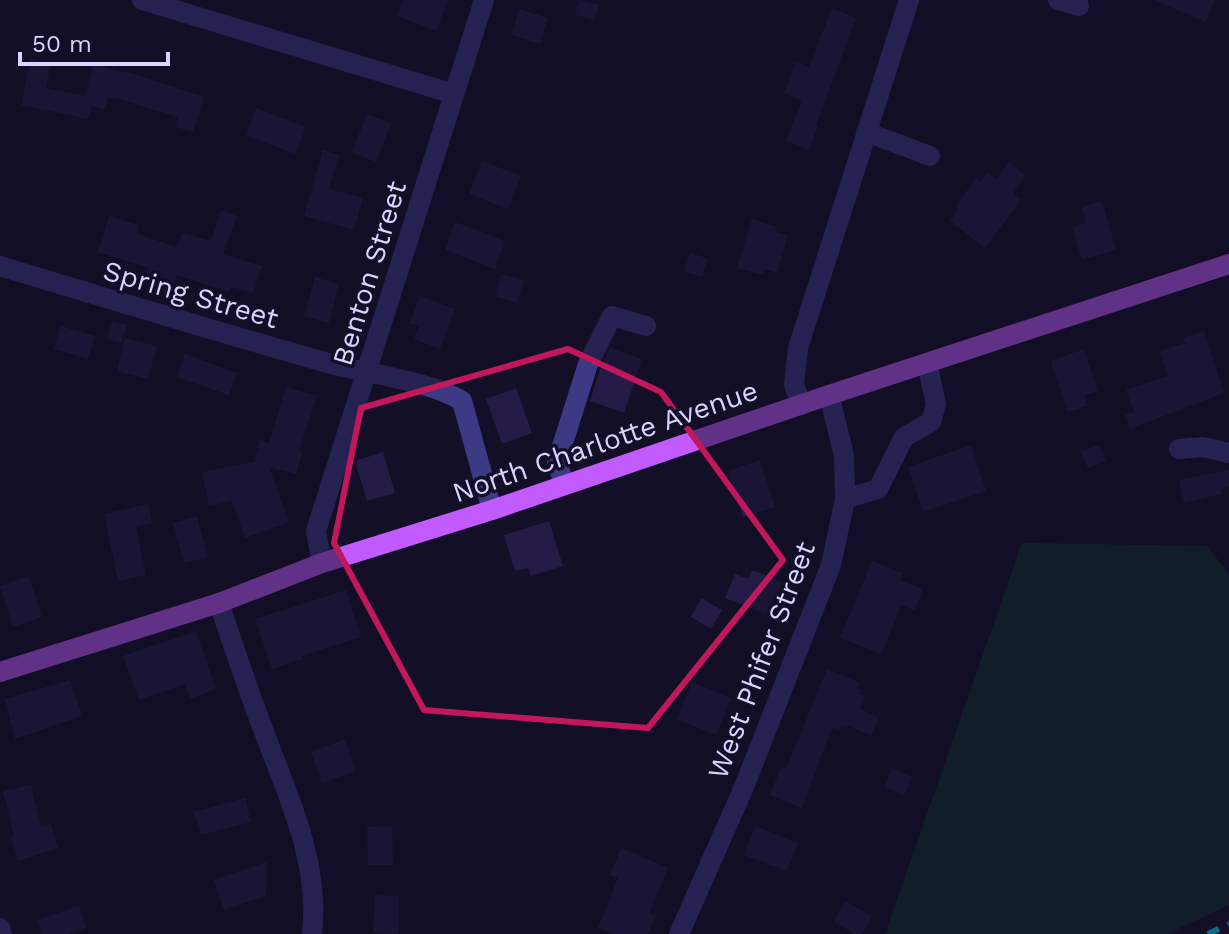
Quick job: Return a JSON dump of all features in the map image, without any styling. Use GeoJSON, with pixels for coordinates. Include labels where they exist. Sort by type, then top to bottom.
{"type":"FeatureCollection","features":[{"type":"Feature","properties":{"kind":"main road","name":"North Charlotte Avenue"},"geometry":{"type":"LineString","coordinates":[[0,672],[219,603],[322,563],[492,510],[1229,264]]}},
{"type":"Feature","properties":{"kind":"street"},"geometry":{"type":"LineString","coordinates":[[142,0],[454,94]]}},
{"type":"Feature","properties":{"kind":"street","name":"Benton Street"},"geometry":{"type":"LineString","coordinates":[[322,563],[316,531],[484,0]]}},
{"type":"Feature","properties":{"kind":"street"},"geometry":{"type":"LineString","coordinates":[[801,405],[794,384],[798,348],[909,0]]}},
{"type":"Feature","properties":{"kind":"street"},"geometry":{"type":"LineString","coordinates":[[1058,0],[1079,6]]}},
{"type":"Feature","properties":{"kind":"street"},"geometry":{"type":"LineString","coordinates":[[866,132],[930,156]]}},
{"type":"Feature","properties":{"kind":"street","name":"Spring Street"},"geometry":{"type":"LineString","coordinates":[[0,266],[367,374],[446,391],[462,401],[492,510]]}},
{"type":"Feature","properties":{"kind":"street"},"geometry":{"type":"LineString","coordinates":[[564,484],[557,462],[588,364],[612,316],[646,326]]}},
{"type":"Feature","properties":{"kind":"street"},"geometry":{"type":"LineString","coordinates":[[845,499],[878,489],[904,437],[931,422],[936,404],[927,363]]}},
{"type":"Feature","properties":{"kind":"street","name":"West Phifer Street"},"geometry":{"type":"LineString","coordinates":[[679,934],[744,787],[831,565],[845,499],[844,455],[829,395]]}},
{"type":"Feature","properties":{"kind":"street"},"geometry":{"type":"LineString","coordinates":[[1179,449],[1203,447],[1229,453]]}},
{"type":"Feature","properties":{"kind":"street"},"geometry":{"type":"LineString","coordinates":[[219,603],[269,747],[295,809],[309,864],[315,911],[312,934]]}},
{"type":"Feature","properties":{"kind":"street"},"geometry":{"type":"LineString","coordinates":[[0,928],[2,934]]}},
{"type":"Feature","properties":{"kind":"highlighted area"},"geometry":{"type":"Polygon","coordinates":[[[568,349],[661,392],[783,560],[648,728],[424,710],[334,543],[361,408],[568,349]]]}},
{"type":"Feature","properties":{"kind":"green space"},"geometry":{"type":"Polygon","coordinates":[[[1022,543],[1207,546],[1229,574],[1229,905],[1167,934],[885,934],[1022,543]]]}},
{"type":"Feature","properties":{"kind":"building"},"geometry":{"type":"Polygon","coordinates":[[[403,0],[448,0],[436,31],[397,16],[403,0]]]}},
{"type":"Feature","properties":{"kind":"building"},"geometry":{"type":"Polygon","coordinates":[[[579,0],[599,5],[594,20],[575,15],[579,0]]]}},
{"type":"Feature","properties":{"kind":"building"},"geometry":{"type":"Polygon","coordinates":[[[1153,0],[1215,0],[1206,22],[1153,0]]]}},
{"type":"Feature","properties":{"kind":"building"},"geometry":{"type":"Polygon","coordinates":[[[832,8],[856,18],[809,150],[786,141],[802,100],[784,93],[796,62],[809,67],[832,8]]]}},
{"type":"Feature","properties":{"kind":"building"},"geometry":{"type":"Polygon","coordinates":[[[519,9],[548,18],[540,44],[512,35],[519,9]]]}},
{"type":"Feature","properties":{"kind":"building"},"geometry":{"type":"Polygon","coordinates":[[[31,59],[51,63],[46,88],[85,96],[93,65],[134,74],[204,97],[193,132],[175,127],[178,117],[108,97],[105,110],[92,106],[88,119],[21,105],[31,59]]]}},
{"type":"Feature","properties":{"kind":"building"},"geometry":{"type":"Polygon","coordinates":[[[256,108],[306,127],[295,154],[246,135],[256,108]]]}},
{"type":"Feature","properties":{"kind":"building"},"geometry":{"type":"Polygon","coordinates":[[[367,114],[391,123],[376,162],[352,152],[367,114]]]}},
{"type":"Feature","properties":{"kind":"building"},"geometry":{"type":"Polygon","coordinates":[[[323,150],[339,155],[329,189],[363,198],[354,230],[304,216],[323,150]]]}},
{"type":"Feature","properties":{"kind":"building"},"geometry":{"type":"Polygon","coordinates":[[[482,161],[521,176],[508,209],[469,194],[482,161]]]}},
{"type":"Feature","properties":{"kind":"building"},"geometry":{"type":"Polygon","coordinates":[[[1009,162],[1026,176],[1013,193],[1021,200],[985,248],[950,221],[958,210],[955,207],[976,178],[981,181],[987,172],[996,179],[1009,162]]]}},
{"type":"Feature","properties":{"kind":"building"},"geometry":{"type":"Polygon","coordinates":[[[1102,201],[1116,250],[1082,260],[1072,227],[1086,223],[1082,207],[1102,201]]]}},
{"type":"Feature","properties":{"kind":"building"},"geometry":{"type":"Polygon","coordinates":[[[221,210],[237,216],[223,254],[262,266],[253,293],[231,287],[229,292],[177,275],[175,284],[146,275],[149,268],[98,252],[109,216],[139,225],[137,234],[177,247],[182,233],[211,241],[221,210]]]}},
{"type":"Feature","properties":{"kind":"building"},"geometry":{"type":"Polygon","coordinates":[[[752,219],[777,227],[776,232],[788,235],[777,273],[765,269],[763,275],[737,268],[752,219]]]}},
{"type":"Feature","properties":{"kind":"building"},"geometry":{"type":"Polygon","coordinates":[[[455,222],[505,241],[495,269],[445,250],[455,222]]]}},
{"type":"Feature","properties":{"kind":"building"},"geometry":{"type":"Polygon","coordinates":[[[690,252],[708,259],[702,277],[684,271],[690,252]]]}},
{"type":"Feature","properties":{"kind":"building"},"geometry":{"type":"Polygon","coordinates":[[[501,274],[524,280],[517,303],[495,296],[501,274]]]}},
{"type":"Feature","properties":{"kind":"building"},"geometry":{"type":"Polygon","coordinates":[[[315,277],[339,284],[329,323],[304,316],[315,277]]]}},
{"type":"Feature","properties":{"kind":"building"},"geometry":{"type":"Polygon","coordinates":[[[420,296],[455,309],[440,349],[414,339],[419,326],[410,323],[420,296]]]}},
{"type":"Feature","properties":{"kind":"building"},"geometry":{"type":"Polygon","coordinates":[[[112,321],[127,325],[121,343],[107,339],[112,321]]]}},
{"type":"Feature","properties":{"kind":"building"},"geometry":{"type":"Polygon","coordinates":[[[60,326],[95,336],[88,359],[54,349],[60,326]]]}},
{"type":"Feature","properties":{"kind":"building"},"geometry":{"type":"Polygon","coordinates":[[[1204,331],[1224,393],[1130,429],[1125,415],[1134,412],[1126,390],[1168,376],[1160,351],[1185,343],[1183,338],[1204,331]]]}},
{"type":"Feature","properties":{"kind":"building"},"geometry":{"type":"Polygon","coordinates":[[[125,338],[157,346],[148,379],[117,371],[125,338]]]}},
{"type":"Feature","properties":{"kind":"building"},"geometry":{"type":"Polygon","coordinates":[[[610,348],[642,359],[624,413],[590,401],[610,348]]]}},
{"type":"Feature","properties":{"kind":"building"},"geometry":{"type":"Polygon","coordinates":[[[1084,349],[1098,391],[1084,396],[1087,406],[1068,412],[1051,361],[1084,349]]]}},
{"type":"Feature","properties":{"kind":"building"},"geometry":{"type":"Polygon","coordinates":[[[185,354],[237,373],[229,395],[177,377],[185,354]]]}},
{"type":"Feature","properties":{"kind":"building"},"geometry":{"type":"Polygon","coordinates":[[[286,387],[317,396],[299,451],[302,452],[296,474],[269,467],[289,522],[245,538],[232,501],[209,506],[202,472],[254,462],[260,440],[269,443],[286,387]]]}},
{"type":"Feature","properties":{"kind":"building"},"geometry":{"type":"Polygon","coordinates":[[[516,388],[532,433],[502,444],[486,399],[516,388]]]}},
{"type":"Feature","properties":{"kind":"building"},"geometry":{"type":"Polygon","coordinates":[[[971,445],[986,491],[923,512],[908,467],[971,445]]]}},
{"type":"Feature","properties":{"kind":"building"},"geometry":{"type":"Polygon","coordinates":[[[1099,445],[1106,461],[1088,468],[1081,451],[1099,445]]]}},
{"type":"Feature","properties":{"kind":"building"},"geometry":{"type":"Polygon","coordinates":[[[383,452],[395,493],[367,501],[355,461],[383,452]]]}},
{"type":"Feature","properties":{"kind":"building"},"geometry":{"type":"Polygon","coordinates":[[[760,460],[775,507],[743,517],[728,471],[760,460]]]}},
{"type":"Feature","properties":{"kind":"building"},"geometry":{"type":"Polygon","coordinates":[[[1229,470],[1229,487],[1220,489],[1222,494],[1184,503],[1179,480],[1229,470]]]}},
{"type":"Feature","properties":{"kind":"building"},"geometry":{"type":"Polygon","coordinates":[[[148,504],[152,523],[136,527],[146,575],[118,581],[104,514],[148,504]]]}},
{"type":"Feature","properties":{"kind":"building"},"geometry":{"type":"Polygon","coordinates":[[[197,516],[208,557],[184,563],[173,523],[197,516]]]}},
{"type":"Feature","properties":{"kind":"building"},"geometry":{"type":"Polygon","coordinates":[[[549,521],[563,566],[531,576],[528,568],[515,571],[504,535],[549,521]]]}},
{"type":"Feature","properties":{"kind":"building"},"geometry":{"type":"Polygon","coordinates":[[[872,561],[903,573],[900,580],[923,589],[915,610],[901,605],[882,654],[840,638],[872,561]]]}},
{"type":"Feature","properties":{"kind":"building"},"geometry":{"type":"Polygon","coordinates":[[[752,570],[782,582],[769,615],[725,598],[735,574],[748,579],[752,570]]]}},
{"type":"Feature","properties":{"kind":"building"},"geometry":{"type":"Polygon","coordinates":[[[29,576],[42,617],[13,627],[0,586],[29,576]]]}},
{"type":"Feature","properties":{"kind":"building"},"geometry":{"type":"Polygon","coordinates":[[[346,590],[361,637],[301,656],[302,659],[272,669],[255,619],[346,590]]]}},
{"type":"Feature","properties":{"kind":"building"},"geometry":{"type":"Polygon","coordinates":[[[701,598],[722,610],[711,629],[691,617],[701,598]]]}},
{"type":"Feature","properties":{"kind":"building"},"geometry":{"type":"Polygon","coordinates":[[[196,631],[216,689],[190,699],[185,684],[139,700],[123,656],[196,631]]]}},
{"type":"Feature","properties":{"kind":"building"},"geometry":{"type":"Polygon","coordinates":[[[827,669],[860,683],[857,689],[865,697],[860,709],[879,718],[871,736],[847,725],[841,725],[839,730],[832,727],[802,808],[770,795],[781,767],[786,769],[827,669]]]}},
{"type":"Feature","properties":{"kind":"building"},"geometry":{"type":"Polygon","coordinates":[[[70,680],[82,716],[15,739],[5,699],[70,680]]]}},
{"type":"Feature","properties":{"kind":"building"},"geometry":{"type":"Polygon","coordinates":[[[692,682],[731,698],[716,735],[677,719],[692,682]]]}},
{"type":"Feature","properties":{"kind":"building"},"geometry":{"type":"Polygon","coordinates":[[[345,739],[356,771],[322,783],[311,752],[345,739]]]}},
{"type":"Feature","properties":{"kind":"building"},"geometry":{"type":"Polygon","coordinates":[[[892,768],[912,777],[904,795],[884,787],[892,768]]]}},
{"type":"Feature","properties":{"kind":"building"},"geometry":{"type":"Polygon","coordinates":[[[31,785],[41,827],[51,824],[58,848],[18,861],[3,791],[31,785]]]}},
{"type":"Feature","properties":{"kind":"building"},"geometry":{"type":"Polygon","coordinates":[[[245,798],[251,822],[201,835],[194,812],[245,798]]]}},
{"type":"Feature","properties":{"kind":"building"},"geometry":{"type":"Polygon","coordinates":[[[392,826],[393,865],[368,865],[367,827],[392,826]]]}},
{"type":"Feature","properties":{"kind":"building"},"geometry":{"type":"Polygon","coordinates":[[[755,826],[798,843],[787,871],[744,855],[755,826]]]}},
{"type":"Feature","properties":{"kind":"building"},"geometry":{"type":"Polygon","coordinates":[[[621,848],[668,868],[649,914],[655,916],[648,934],[613,934],[598,928],[618,878],[610,875],[621,848]]]}},
{"type":"Feature","properties":{"kind":"building"},"geometry":{"type":"Polygon","coordinates":[[[267,862],[266,896],[224,910],[214,880],[267,862]]]}},
{"type":"Feature","properties":{"kind":"building"},"geometry":{"type":"Polygon","coordinates":[[[375,895],[399,896],[398,934],[373,933],[375,895]]]}},
{"type":"Feature","properties":{"kind":"building"},"geometry":{"type":"Polygon","coordinates":[[[845,901],[872,916],[862,934],[855,934],[834,922],[845,901]]]}},
{"type":"Feature","properties":{"kind":"building"},"geometry":{"type":"Polygon","coordinates":[[[79,906],[86,928],[69,934],[41,934],[37,920],[79,906]]]}},
{"type":"Feature","properties":{"kind":"railway"},"geometry":{"type":"LineString","coordinates":[[1208,934],[1229,924]]}}]}
